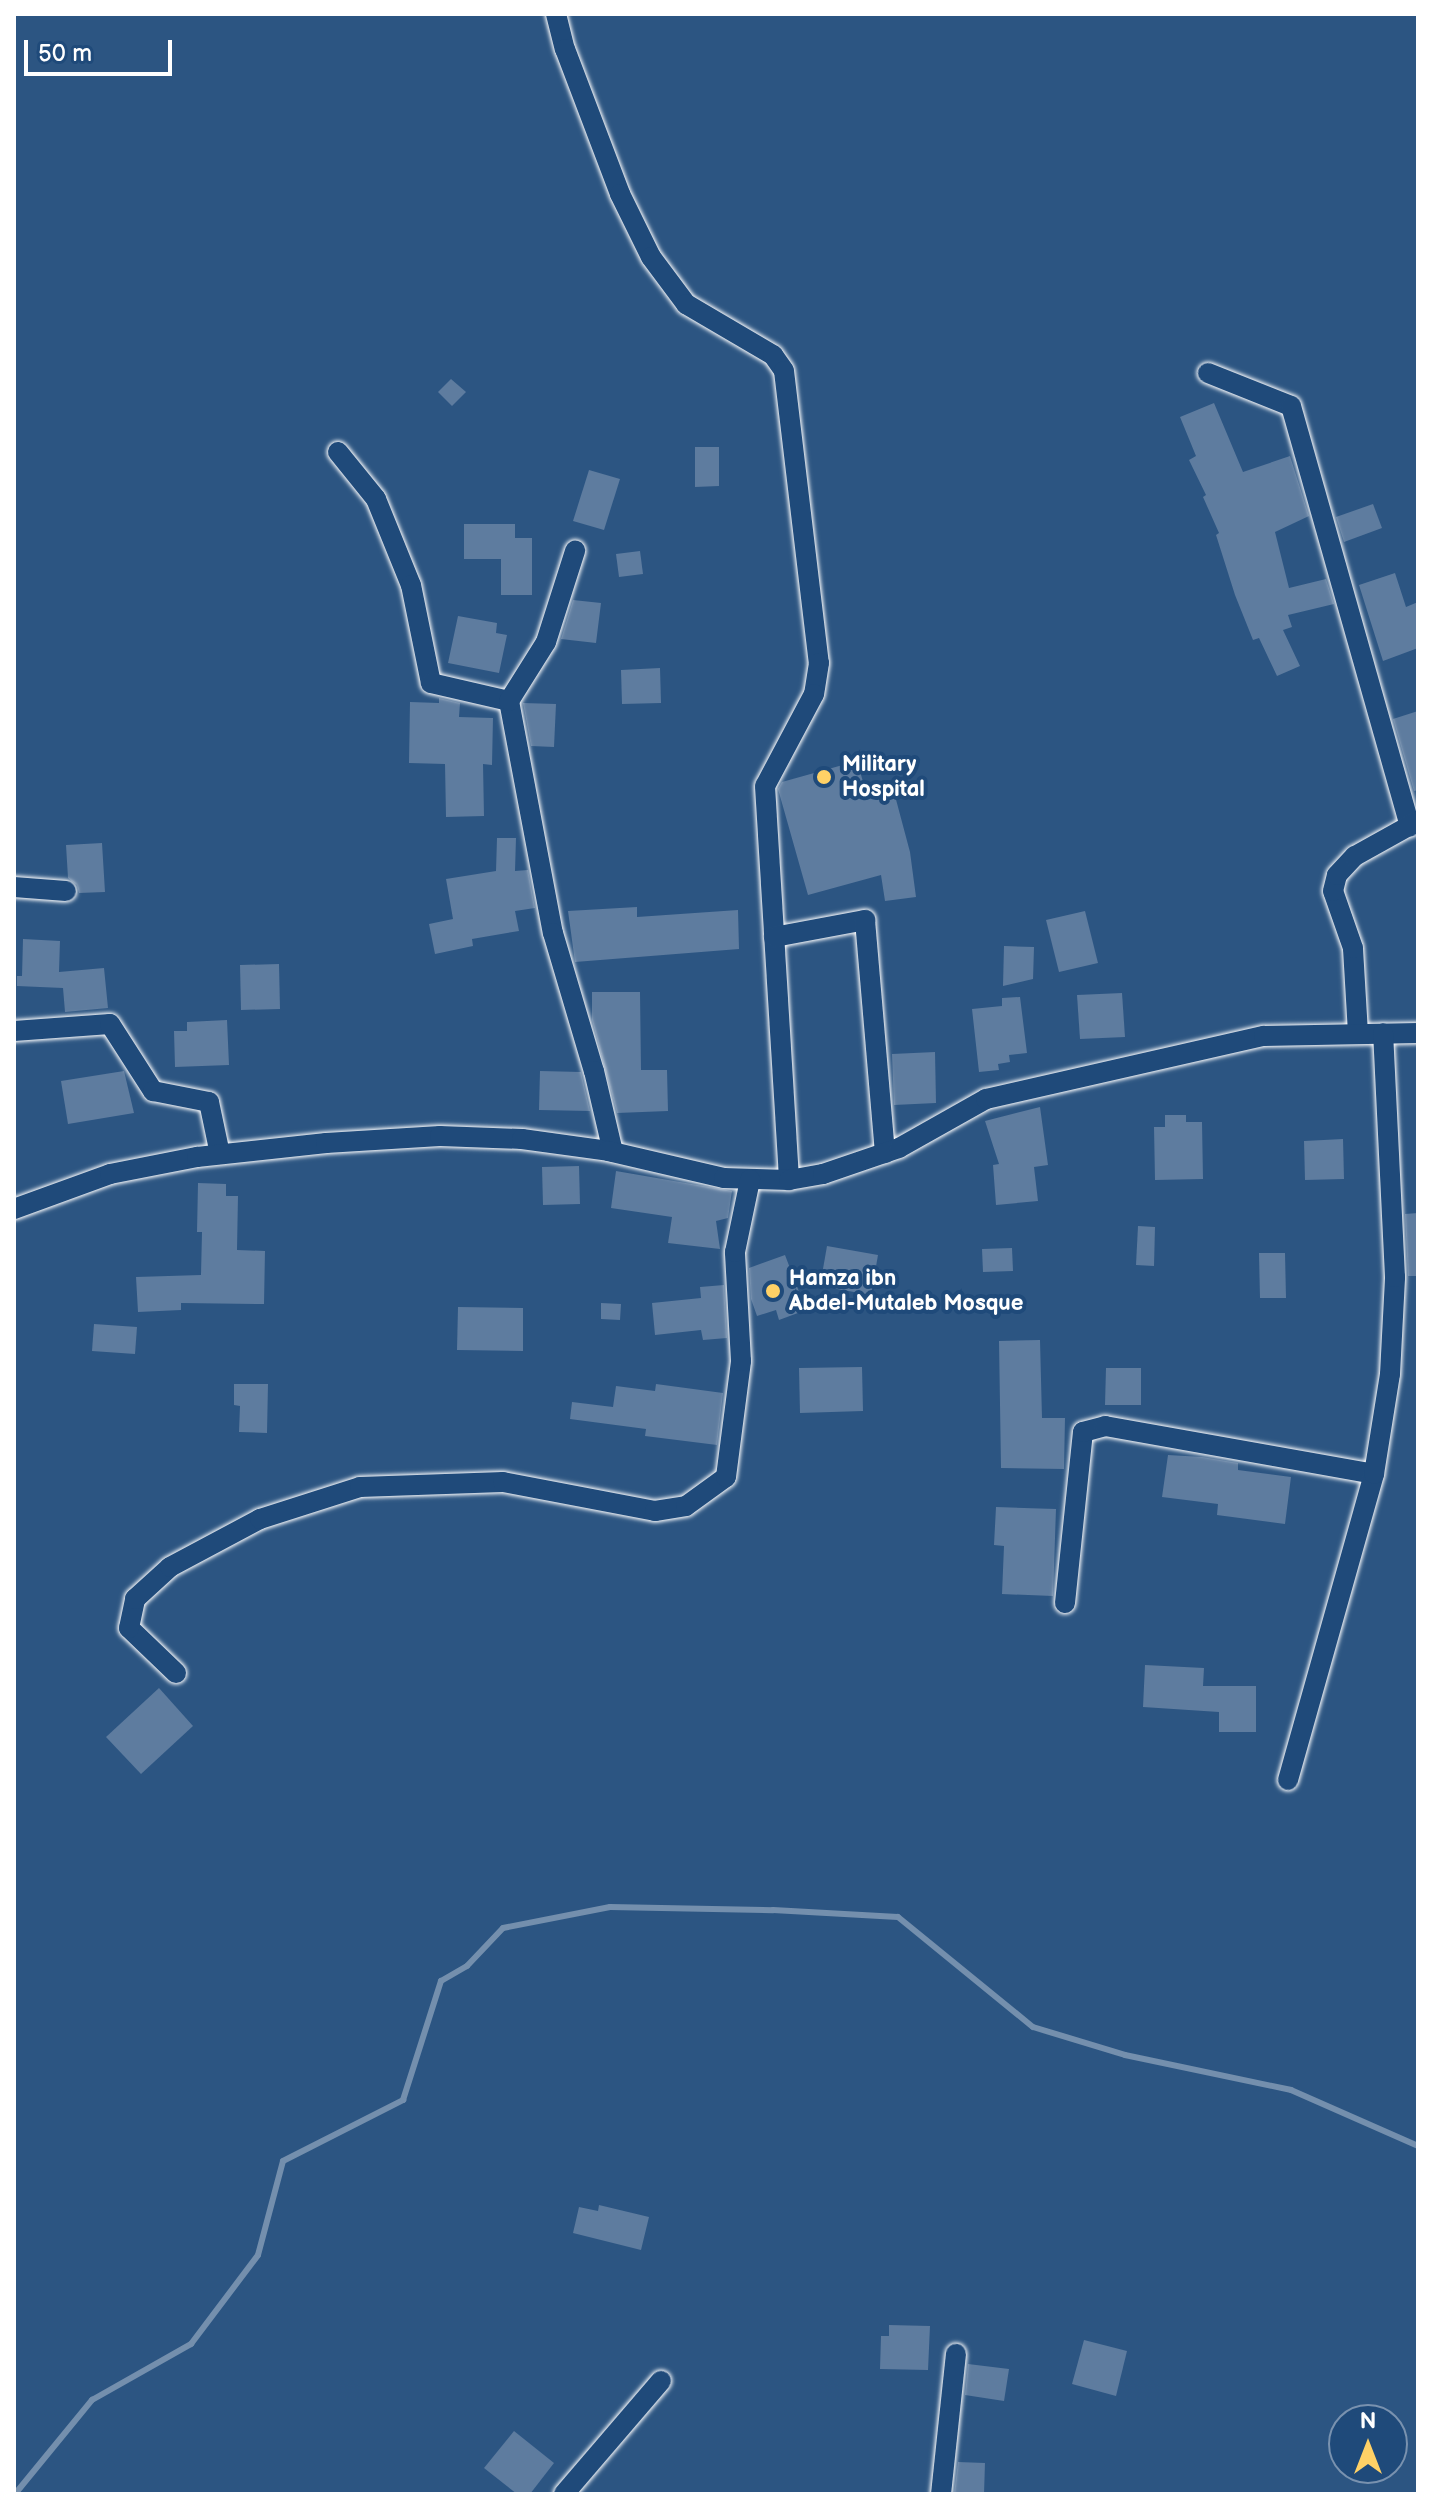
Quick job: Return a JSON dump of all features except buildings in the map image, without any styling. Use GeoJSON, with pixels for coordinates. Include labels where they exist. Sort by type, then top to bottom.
{"type":"FeatureCollection","features":[{"type":"Feature","properties":{"kind":"street"},"geometry":{"type":"LineString","coordinates":[[556,14],[565,49],[620,194],[651,257],[686,304],[773,355],[784,371],[819,663],[814,694],[765,786],[789,1180]]}},
{"type":"Feature","properties":{"kind":"street"},"geometry":{"type":"LineString","coordinates":[[1208,373],[1291,406],[1414,824],[1355,856],[1337,875],[1333,891],[1353,948],[1358,1033]]}},
{"type":"Feature","properties":{"kind":"street"},"geometry":{"type":"LineString","coordinates":[[338,452],[376,499],[411,585],[431,683],[509,701]]}},
{"type":"Feature","properties":{"kind":"street"},"geometry":{"type":"LineString","coordinates":[[575,551],[546,642],[509,701],[553,933],[594,1071],[613,1152]]}},
{"type":"Feature","properties":{"kind":"street"},"geometry":{"type":"LineString","coordinates":[[14,887],[66,891]]}},
{"type":"Feature","properties":{"kind":"street"},"geometry":{"type":"LineString","coordinates":[[774,937],[865,920],[885,1153]]}},
{"type":"Feature","properties":{"kind":"street"},"geometry":{"type":"LineString","coordinates":[[14,1031],[110,1024],[153,1091],[209,1102],[220,1154]]}},
{"type":"Feature","properties":{"kind":"street"},"geometry":{"type":"LineString","coordinates":[[1288,1780],[1374,1474],[1390,1374],[1395,1277],[1383,1033]]}},
{"type":"Feature","properties":{"kind":"street"},"geometry":{"type":"LineString","coordinates":[[14,1209],[110,1174],[220,1154],[440,1136],[522,1139],[613,1152],[677,1170],[750,1180],[789,1180],[823,1174],[885,1153],[986,1099],[1264,1036],[1418,1033]]}},
{"type":"Feature","properties":{"kind":"street"},"geometry":{"type":"LineString","coordinates":[[176,1673],[129,1628],[135,1599],[170,1567],[260,1519],[360,1487],[503,1482],[655,1511],[686,1506],[726,1477],[741,1361],[735,1252],[750,1180]]}},
{"type":"Feature","properties":{"kind":"street"},"geometry":{"type":"LineString","coordinates":[[1065,1603],[1083,1432],[1105,1426],[1374,1474]]}},
{"type":"Feature","properties":{"kind":"street"},"geometry":{"type":"LineString","coordinates":[[941,2494],[956,2354]]}},
{"type":"Feature","properties":{"kind":"street"},"geometry":{"type":"LineString","coordinates":[[564,2494],[661,2381]]}},
{"type":"Feature","properties":{"kind":"waterway"},"geometry":{"type":"LineString","coordinates":[[15,2494],[92,2400],[191,2344],[258,2255],[283,2161],[403,2100],[441,1981],[467,1966],[503,1928],[610,1907],[773,1910],[898,1917],[1033,2027],[1125,2055],[1291,2090],[1418,2146]]}},
{"type":"Feature","properties":{"kind":"place","name":"Military Hospital"},"geometry":{"type":"Point","coordinates":[824,777]}},
{"type":"Feature","properties":{"kind":"place","name":"Hamza ibn Abdel-Mutaleb Mosque"},"geometry":{"type":"Point","coordinates":[773,1291]}}]}
